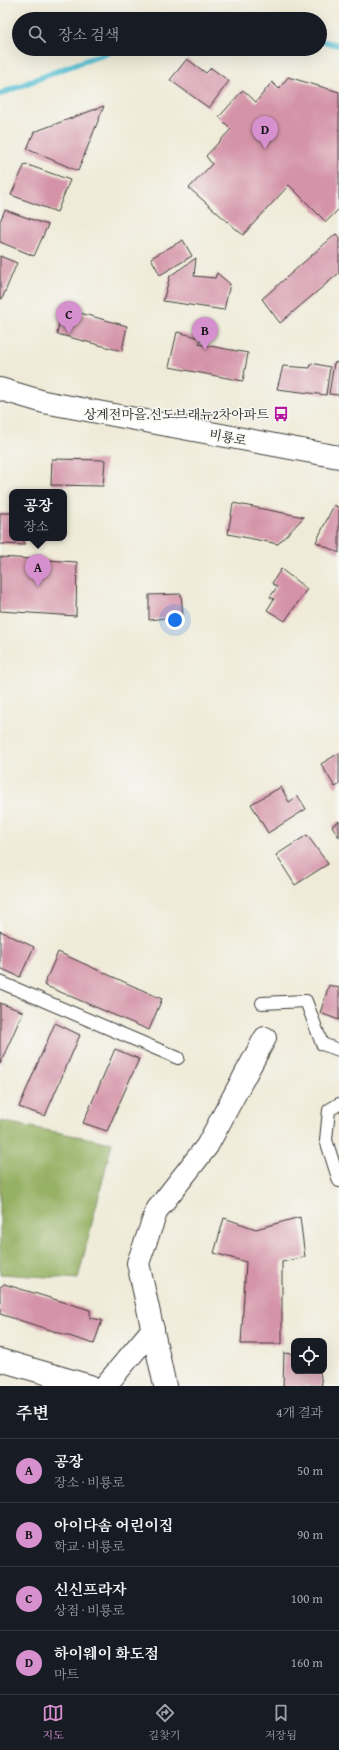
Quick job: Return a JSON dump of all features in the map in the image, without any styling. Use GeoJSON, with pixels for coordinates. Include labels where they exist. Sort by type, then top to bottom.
{"type":"FeatureCollection","features":[{"type":"Feature","properties":{"kind":"street","name":"비룡로"},"geometry":{"type":"LineString","coordinates":[[0,390],[44,402],[339,457]]}},
{"type":"Feature","properties":{"kind":"street"},"geometry":{"type":"LineString","coordinates":[[165,1386],[138,1263],[157,1210],[207,1146],[265,1038]]}},
{"type":"Feature","properties":{"kind":"street"},"geometry":{"type":"LineString","coordinates":[[105,1386],[153,1329]]}},
{"type":"Feature","properties":{"kind":"street"},"geometry":{"type":"LineString","coordinates":[[0,1360],[90,1386]]}},
{"type":"Feature","properties":{"kind":"lane"},"geometry":{"type":"LineString","coordinates":[[0,982],[178,1058]]}},
{"type":"Feature","properties":{"kind":"lane"},"geometry":{"type":"LineString","coordinates":[[262,1003],[306,1001],[322,1044],[339,1050]]}},
{"type":"Feature","properties":{"kind":"lane"},"geometry":{"type":"LineString","coordinates":[[339,1104],[329,1110],[326,1140],[339,1181]]}},
{"type":"Feature","properties":{"kind":"green space"},"geometry":{"type":"Polygon","coordinates":[[[0,1121],[112,1143],[78,1279],[0,1274],[0,1121]]]}},
{"type":"Feature","properties":{"kind":"building"},"geometry":{"type":"Polygon","coordinates":[[[187,59],[206,73],[211,68],[229,81],[209,108],[170,80],[187,59]]]}},
{"type":"Feature","properties":{"kind":"building"},"geometry":{"type":"Polygon","coordinates":[[[288,77],[339,92],[339,209],[326,222],[289,185],[243,235],[189,188],[212,164],[206,156],[231,129],[219,117],[243,90],[256,102],[272,82],[279,89],[288,77]]]}},
{"type":"Feature","properties":{"kind":"building"},"geometry":{"type":"Polygon","coordinates":[[[104,106],[78,171],[27,149],[34,132],[104,106]]]}},
{"type":"Feature","properties":{"kind":"building"},"geometry":{"type":"Polygon","coordinates":[[[25,164],[70,180],[57,212],[11,195],[25,164]]]}},
{"type":"Feature","properties":{"kind":"building"},"geometry":{"type":"Polygon","coordinates":[[[5,210],[48,225],[34,256],[0,242],[0,221],[5,210]]]}},
{"type":"Feature","properties":{"kind":"building"},"geometry":{"type":"Polygon","coordinates":[[[336,234],[339,237],[339,273],[280,323],[262,299],[336,234]]]}},
{"type":"Feature","properties":{"kind":"building"},"geometry":{"type":"Polygon","coordinates":[[[183,240],[192,256],[160,275],[151,258],[183,240]]]}},
{"type":"Feature","properties":{"kind":"building"},"geometry":{"type":"Polygon","coordinates":[[[0,256],[17,263],[2,299],[0,298],[0,256]]]}},
{"type":"Feature","properties":{"kind":"building"},"geometry":{"type":"Polygon","coordinates":[[[196,258],[194,276],[215,278],[217,273],[230,284],[224,310],[163,301],[170,276],[196,258]]]}},
{"type":"Feature","properties":{"kind":"building"},"geometry":{"type":"Polygon","coordinates":[[[62,308],[127,326],[122,351],[57,334],[62,308]]]}},
{"type":"Feature","properties":{"kind":"building"},"geometry":{"type":"Polygon","coordinates":[[[177,332],[201,338],[199,344],[248,353],[243,381],[169,367],[177,332]]]}},
{"type":"Feature","properties":{"kind":"building"},"geometry":{"type":"Polygon","coordinates":[[[339,362],[339,395],[329,394],[334,363],[339,362]]]}},
{"type":"Feature","properties":{"kind":"building"},"geometry":{"type":"Polygon","coordinates":[[[311,363],[330,367],[326,395],[277,389],[283,366],[310,368],[311,363]]]}},
{"type":"Feature","properties":{"kind":"building"},"geometry":{"type":"Polygon","coordinates":[[[52,459],[105,460],[103,486],[51,485],[52,459]]]}},
{"type":"Feature","properties":{"kind":"building"},"geometry":{"type":"Polygon","coordinates":[[[233,503],[304,517],[278,544],[228,534],[233,503]]]}},
{"type":"Feature","properties":{"kind":"building"},"geometry":{"type":"Polygon","coordinates":[[[334,505],[339,508],[339,553],[316,542],[334,505]]]}},
{"type":"Feature","properties":{"kind":"building"},"geometry":{"type":"Polygon","coordinates":[[[0,513],[9,513],[9,541],[24,541],[24,545],[0,544],[0,513]]]}},
{"type":"Feature","properties":{"kind":"building"},"geometry":{"type":"Polygon","coordinates":[[[0,557],[77,562],[76,616],[0,611],[0,557]]]}},
{"type":"Feature","properties":{"kind":"building"},"geometry":{"type":"Polygon","coordinates":[[[281,569],[307,589],[285,621],[267,610],[274,599],[270,597],[277,587],[272,583],[281,569]]]}},
{"type":"Feature","properties":{"kind":"building"},"geometry":{"type":"Polygon","coordinates":[[[181,594],[183,616],[149,620],[149,595],[181,594]]]}},
{"type":"Feature","properties":{"kind":"building"},"geometry":{"type":"Polygon","coordinates":[[[339,753],[339,785],[335,787],[321,764],[339,753]]]}},
{"type":"Feature","properties":{"kind":"building"},"geometry":{"type":"Polygon","coordinates":[[[281,787],[289,802],[298,796],[306,809],[268,833],[251,804],[281,787]]]}},
{"type":"Feature","properties":{"kind":"building"},"geometry":{"type":"Polygon","coordinates":[[[339,821],[339,837],[332,826],[339,821]]]}},
{"type":"Feature","properties":{"kind":"building"},"geometry":{"type":"Polygon","coordinates":[[[307,835],[328,864],[295,885],[276,855],[307,835]]]}},
{"type":"Feature","properties":{"kind":"building"},"geometry":{"type":"Polygon","coordinates":[[[0,931],[34,947],[20,977],[0,968],[0,931]]]}},
{"type":"Feature","properties":{"kind":"building"},"geometry":{"type":"Polygon","coordinates":[[[58,952],[162,999],[149,1030],[44,985],[58,952]]]}},
{"type":"Feature","properties":{"kind":"building"},"geometry":{"type":"Polygon","coordinates":[[[329,985],[339,988],[339,1020],[320,1013],[329,985]]]}},
{"type":"Feature","properties":{"kind":"building"},"geometry":{"type":"Polygon","coordinates":[[[0,1003],[23,1012],[0,1064],[0,1003]]]}},
{"type":"Feature","properties":{"kind":"building"},"geometry":{"type":"Polygon","coordinates":[[[55,1023],[80,1035],[45,1116],[19,1107],[55,1023]]]}},
{"type":"Feature","properties":{"kind":"building"},"geometry":{"type":"Polygon","coordinates":[[[115,1049],[139,1059],[107,1131],[83,1123],[115,1049]]]}},
{"type":"Feature","properties":{"kind":"building"},"geometry":{"type":"Polygon","coordinates":[[[300,1217],[305,1257],[282,1262],[282,1344],[241,1344],[246,1262],[214,1253],[224,1218],[256,1229],[300,1217]]]}},
{"type":"Feature","properties":{"kind":"building"},"geometry":{"type":"Polygon","coordinates":[[[4,1284],[90,1310],[90,1318],[102,1320],[94,1344],[0,1314],[0,1287],[4,1284]]]}},
{"type":"Feature","properties":{"kind":"building"},"geometry":{"type":"Polygon","coordinates":[[[284,1353],[291,1354],[291,1374],[320,1374],[322,1386],[283,1386],[284,1353]]]}},
{"type":"Feature","properties":{"kind":"waterway"},"geometry":{"type":"LineString","coordinates":[[327,42],[339,45]]}},
{"type":"Feature","properties":{"kind":"waterway"},"geometry":{"type":"LineString","coordinates":[[0,94],[99,56]]}},
{"type":"Feature","properties":{"kind":"place","name":"하이웨이 화도점"},"geometry":{"type":"Point","coordinates":[265,149]}},
{"type":"Feature","properties":{"kind":"place","name":"신신프라자"},"geometry":{"type":"Point","coordinates":[69,334]}},
{"type":"Feature","properties":{"kind":"place","name":"아이다솜 어린이집"},"geometry":{"type":"Point","coordinates":[205,350]}},
{"type":"Feature","properties":{"kind":"place","name":"상계전마을.신도브래뉴2차아파트"},"geometry":{"type":"Point","coordinates":[281,414]}},
{"type":"Feature","properties":{"kind":"place","name":"공장"},"geometry":{"type":"Point","coordinates":[38,587]}}]}
